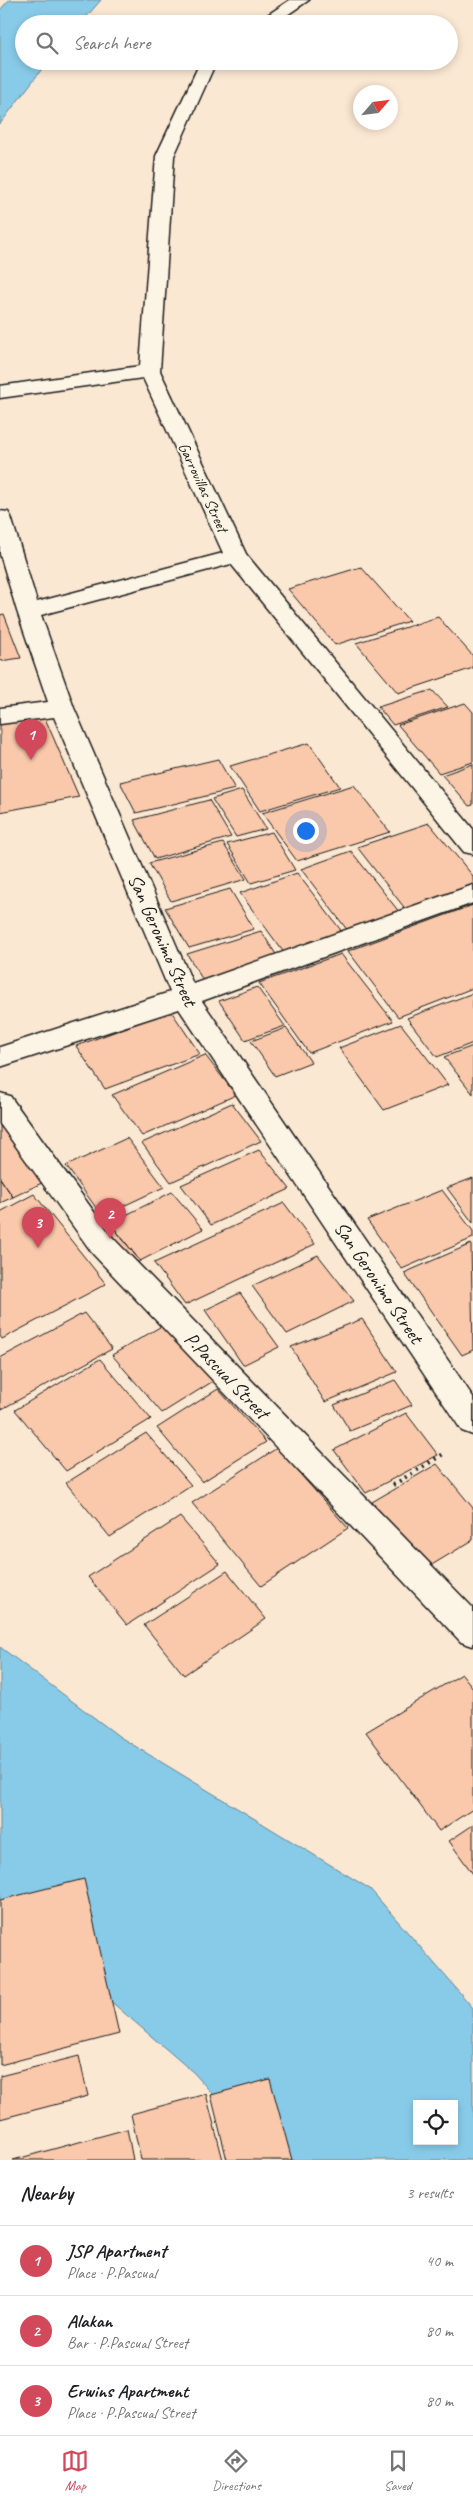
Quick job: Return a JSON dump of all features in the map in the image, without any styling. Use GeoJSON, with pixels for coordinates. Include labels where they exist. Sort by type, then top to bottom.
{"type":"FeatureCollection","features":[{"type":"Feature","properties":{"kind":"street"},"geometry":{"type":"LineString","coordinates":[[277,15],[301,0]]}},
{"type":"Feature","properties":{"kind":"street","name":"Garrovillas Street"},"geometry":{"type":"LineString","coordinates":[[205,70],[165,156],[150,371],[236,556],[473,846]]}},
{"type":"Feature","properties":{"kind":"street"},"geometry":{"type":"LineString","coordinates":[[0,392],[150,371]]}},
{"type":"Feature","properties":{"kind":"street","name":"San Geronimo Street"},"geometry":{"type":"LineString","coordinates":[[0,517],[28,611],[62,708],[185,997],[473,1422]]}},
{"type":"Feature","properties":{"kind":"street"},"geometry":{"type":"LineString","coordinates":[[28,611],[144,582],[236,556]]}},
{"type":"Feature","properties":{"kind":"street"},"geometry":{"type":"LineString","coordinates":[[0,716],[62,708]]}},
{"type":"Feature","properties":{"kind":"street"},"geometry":{"type":"LineString","coordinates":[[0,1057],[185,997],[473,894]]}},
{"type":"Feature","properties":{"kind":"street","name":"P.Pascual Street"},"geometry":{"type":"LineString","coordinates":[[0,1103],[103,1246],[473,1631]]}},
{"type":"Feature","properties":{"kind":"path"},"geometry":{"type":"LineString","coordinates":[[353,1507],[450,1450]]}},
{"type":"Feature","properties":{"kind":"water"},"geometry":{"type":"Polygon","coordinates":[[[9,0],[101,0],[88,15],[15,15],[15,70],[41,70],[0,124],[0,10],[9,0]]]}},
{"type":"Feature","properties":{"kind":"water"},"geometry":{"type":"Polygon","coordinates":[[[0,1647],[120,1737],[370,1889],[473,2008],[473,2160],[271,2160],[194,2073],[0,1906],[0,1647]]]}},
{"type":"Feature","properties":{"kind":"building"},"geometry":{"type":"Polygon","coordinates":[[[361,567],[409,621],[335,645],[288,589],[361,567]]]}},
{"type":"Feature","properties":{"kind":"building"},"geometry":{"type":"Polygon","coordinates":[[[4,614],[21,658],[0,661],[0,615],[4,614]]]}},
{"type":"Feature","properties":{"kind":"building"},"geometry":{"type":"Polygon","coordinates":[[[438,617],[473,656],[473,668],[398,693],[356,643],[438,617]]]}},
{"type":"Feature","properties":{"kind":"building"},"geometry":{"type":"Polygon","coordinates":[[[432,690],[448,707],[393,725],[378,707],[432,690]]]}},
{"type":"Feature","properties":{"kind":"building"},"geometry":{"type":"Polygon","coordinates":[[[465,703],[473,712],[473,762],[439,773],[398,725],[465,703]]]}},
{"type":"Feature","properties":{"kind":"building"},"geometry":{"type":"Polygon","coordinates":[[[44,716],[79,797],[0,812],[0,723],[44,716]]]}},
{"type":"Feature","properties":{"kind":"building"},"geometry":{"type":"Polygon","coordinates":[[[309,743],[340,787],[260,811],[230,766],[309,743]]]}},
{"type":"Feature","properties":{"kind":"building"},"geometry":{"type":"Polygon","coordinates":[[[218,759],[235,789],[136,813],[120,782],[218,759]]]}},
{"type":"Feature","properties":{"kind":"building"},"geometry":{"type":"Polygon","coordinates":[[[473,764],[473,805],[469,806],[442,775],[473,764]]]}},
{"type":"Feature","properties":{"kind":"building"},"geometry":{"type":"Polygon","coordinates":[[[354,785],[390,832],[297,861],[262,813],[354,785]]]}},
{"type":"Feature","properties":{"kind":"building"},"geometry":{"type":"Polygon","coordinates":[[[242,790],[266,829],[236,837],[212,799],[242,790]]]}},
{"type":"Feature","properties":{"kind":"building"},"geometry":{"type":"Polygon","coordinates":[[[209,800],[231,837],[155,859],[134,820],[209,800]]]}},
{"type":"Feature","properties":{"kind":"building"},"geometry":{"type":"Polygon","coordinates":[[[429,823],[473,876],[473,888],[407,911],[357,847],[429,823]]]}},
{"type":"Feature","properties":{"kind":"building"},"geometry":{"type":"Polygon","coordinates":[[[272,832],[295,870],[251,883],[227,844],[272,832]]]}},
{"type":"Feature","properties":{"kind":"building"},"geometry":{"type":"Polygon","coordinates":[[[223,843],[246,879],[171,901],[149,863],[223,843]]]}},
{"type":"Feature","properties":{"kind":"building"},"geometry":{"type":"Polygon","coordinates":[[[351,851],[400,913],[348,931],[301,869],[351,851]]]}},
{"type":"Feature","properties":{"kind":"building"},"geometry":{"type":"Polygon","coordinates":[[[297,873],[343,933],[285,954],[240,893],[297,873]]]}},
{"type":"Feature","properties":{"kind":"building"},"geometry":{"type":"Polygon","coordinates":[[[230,889],[254,929],[189,948],[165,908],[230,889]]]}},
{"type":"Feature","properties":{"kind":"building"},"geometry":{"type":"Polygon","coordinates":[[[473,905],[473,988],[398,1017],[348,951],[473,905]]]}},
{"type":"Feature","properties":{"kind":"building"},"geometry":{"type":"Polygon","coordinates":[[[261,931],[279,959],[204,982],[187,954],[261,931]]]}},
{"type":"Feature","properties":{"kind":"building"},"geometry":{"type":"Polygon","coordinates":[[[341,954],[393,1021],[309,1053],[259,983],[341,954]]]}},
{"type":"Feature","properties":{"kind":"building"},"geometry":{"type":"Polygon","coordinates":[[[257,987],[285,1026],[245,1040],[219,1001],[257,987]]]}},
{"type":"Feature","properties":{"kind":"building"},"geometry":{"type":"Polygon","coordinates":[[[473,993],[473,1043],[437,1057],[407,1018],[473,993]]]}},
{"type":"Feature","properties":{"kind":"building"},"geometry":{"type":"Polygon","coordinates":[[[171,1011],[200,1054],[105,1089],[76,1046],[171,1011]]]}},
{"type":"Feature","properties":{"kind":"building"},"geometry":{"type":"Polygon","coordinates":[[[401,1024],[448,1085],[384,1110],[339,1048],[401,1024]]]}},
{"type":"Feature","properties":{"kind":"building"},"geometry":{"type":"Polygon","coordinates":[[[286,1028],[311,1062],[275,1076],[251,1041],[286,1028]]]}},
{"type":"Feature","properties":{"kind":"building"},"geometry":{"type":"Polygon","coordinates":[[[473,1046],[473,1094],[444,1057],[473,1046]]]}},
{"type":"Feature","properties":{"kind":"building"},"geometry":{"type":"Polygon","coordinates":[[[205,1055],[236,1095],[142,1136],[112,1095],[205,1055]]]}},
{"type":"Feature","properties":{"kind":"building"},"geometry":{"type":"Polygon","coordinates":[[[232,1103],[261,1141],[171,1182],[142,1143],[232,1103]]]}},
{"type":"Feature","properties":{"kind":"building"},"geometry":{"type":"Polygon","coordinates":[[[0,1122],[54,1177],[13,1197],[0,1178],[0,1122]]]}},
{"type":"Feature","properties":{"kind":"building"},"geometry":{"type":"Polygon","coordinates":[[[127,1138],[164,1187],[102,1216],[66,1166],[127,1138]]]}},
{"type":"Feature","properties":{"kind":"building"},"geometry":{"type":"Polygon","coordinates":[[[259,1150],[290,1189],[211,1225],[181,1185],[259,1150]]]}},
{"type":"Feature","properties":{"kind":"building"},"geometry":{"type":"Polygon","coordinates":[[[0,1178],[13,1197],[0,1203],[0,1178]]]}},
{"type":"Feature","properties":{"kind":"building"},"geometry":{"type":"Polygon","coordinates":[[[473,1178],[473,1223],[447,1188],[473,1178]]]}},
{"type":"Feature","properties":{"kind":"building"},"geometry":{"type":"Polygon","coordinates":[[[442,1190],[473,1231],[473,1238],[402,1269],[367,1220],[442,1190]]]}},
{"type":"Feature","properties":{"kind":"building"},"geometry":{"type":"Polygon","coordinates":[[[172,1192],[203,1229],[140,1261],[110,1223],[172,1192]]]}},
{"type":"Feature","properties":{"kind":"building"},"geometry":{"type":"Polygon","coordinates":[[[34,1194],[106,1284],[2,1339],[0,1336],[0,1212],[34,1194]]]}},
{"type":"Feature","properties":{"kind":"building"},"geometry":{"type":"Polygon","coordinates":[[[284,1203],[315,1244],[185,1305],[154,1263],[284,1203]]]}},
{"type":"Feature","properties":{"kind":"building"},"geometry":{"type":"Polygon","coordinates":[[[110,1223],[140,1261],[125,1269],[92,1231],[110,1223]]]}},
{"type":"Feature","properties":{"kind":"building"},"geometry":{"type":"Polygon","coordinates":[[[471,1244],[473,1350],[462,1355],[404,1273],[471,1244]]]}},
{"type":"Feature","properties":{"kind":"building"},"geometry":{"type":"Polygon","coordinates":[[[318,1255],[354,1301],[287,1334],[252,1286],[318,1255]]]}},
{"type":"Feature","properties":{"kind":"building"},"geometry":{"type":"Polygon","coordinates":[[[240,1293],[279,1347],[243,1365],[205,1310],[240,1293]]]}},
{"type":"Feature","properties":{"kind":"building"},"geometry":{"type":"Polygon","coordinates":[[[84,1313],[112,1349],[0,1410],[0,1358],[84,1313]]]}},
{"type":"Feature","properties":{"kind":"building"},"geometry":{"type":"Polygon","coordinates":[[[362,1319],[397,1372],[325,1402],[291,1347],[362,1319]]]}},
{"type":"Feature","properties":{"kind":"building"},"geometry":{"type":"Polygon","coordinates":[[[165,1324],[215,1380],[162,1413],[112,1355],[165,1324]]]}},
{"type":"Feature","properties":{"kind":"building"},"geometry":{"type":"Polygon","coordinates":[[[100,1359],[151,1419],[66,1471],[15,1410],[100,1359]]]}},
{"type":"Feature","properties":{"kind":"building"},"geometry":{"type":"Polygon","coordinates":[[[395,1380],[412,1405],[350,1431],[334,1405],[395,1380]]]}},
{"type":"Feature","properties":{"kind":"building"},"geometry":{"type":"Polygon","coordinates":[[[218,1389],[266,1442],[202,1482],[157,1428],[218,1389]]]}},
{"type":"Feature","properties":{"kind":"building"},"geometry":{"type":"Polygon","coordinates":[[[406,1413],[438,1455],[366,1493],[334,1450],[406,1413]]]}},
{"type":"Feature","properties":{"kind":"building"},"geometry":{"type":"Polygon","coordinates":[[[146,1433],[191,1485],[110,1537],[66,1483],[146,1433]]]}},
{"type":"Feature","properties":{"kind":"building"},"geometry":{"type":"Polygon","coordinates":[[[277,1448],[348,1528],[261,1586],[192,1503],[277,1448]]]}},
{"type":"Feature","properties":{"kind":"building"},"geometry":{"type":"Polygon","coordinates":[[[437,1464],[473,1508],[473,1540],[425,1569],[372,1502],[437,1464]]]}},
{"type":"Feature","properties":{"kind":"building"},"geometry":{"type":"Polygon","coordinates":[[[180,1517],[220,1564],[127,1625],[88,1577],[180,1517]]]}},
{"type":"Feature","properties":{"kind":"building"},"geometry":{"type":"Polygon","coordinates":[[[227,1571],[266,1619],[184,1675],[144,1625],[227,1571]]]}},
{"type":"Feature","properties":{"kind":"building"},"geometry":{"type":"Polygon","coordinates":[[[462,1674],[473,1688],[473,1809],[439,1831],[366,1732],[462,1674]]]}},
{"type":"Feature","properties":{"kind":"building"},"geometry":{"type":"Polygon","coordinates":[[[473,1825],[473,1874],[449,1841],[473,1825]]]}},
{"type":"Feature","properties":{"kind":"building"},"geometry":{"type":"Polygon","coordinates":[[[84,1879],[119,2034],[0,2065],[0,1900],[84,1879]]]}},
{"type":"Feature","properties":{"kind":"building"},"geometry":{"type":"Polygon","coordinates":[[[79,2056],[88,2096],[0,2119],[0,2076],[79,2056]]]}},
{"type":"Feature","properties":{"kind":"building"},"geometry":{"type":"Polygon","coordinates":[[[270,2079],[292,2160],[227,2160],[211,2095],[270,2079]]]}},
{"type":"Feature","properties":{"kind":"building"},"geometry":{"type":"Polygon","coordinates":[[[206,2094],[223,2160],[141,2160],[131,2114],[206,2094]]]}},
{"type":"Feature","properties":{"kind":"building"},"geometry":{"type":"Polygon","coordinates":[[[127,2129],[133,2160],[13,2160],[127,2129]]]}},
{"type":"Feature","properties":{"kind":"place","name":"JSP Apartment"},"geometry":{"type":"Point","coordinates":[31,760]}},
{"type":"Feature","properties":{"kind":"place","name":"Alakan"},"geometry":{"type":"Point","coordinates":[110,1239]}},
{"type":"Feature","properties":{"kind":"place","name":"Erwins Apartment"},"geometry":{"type":"Point","coordinates":[38,1248]}}]}
